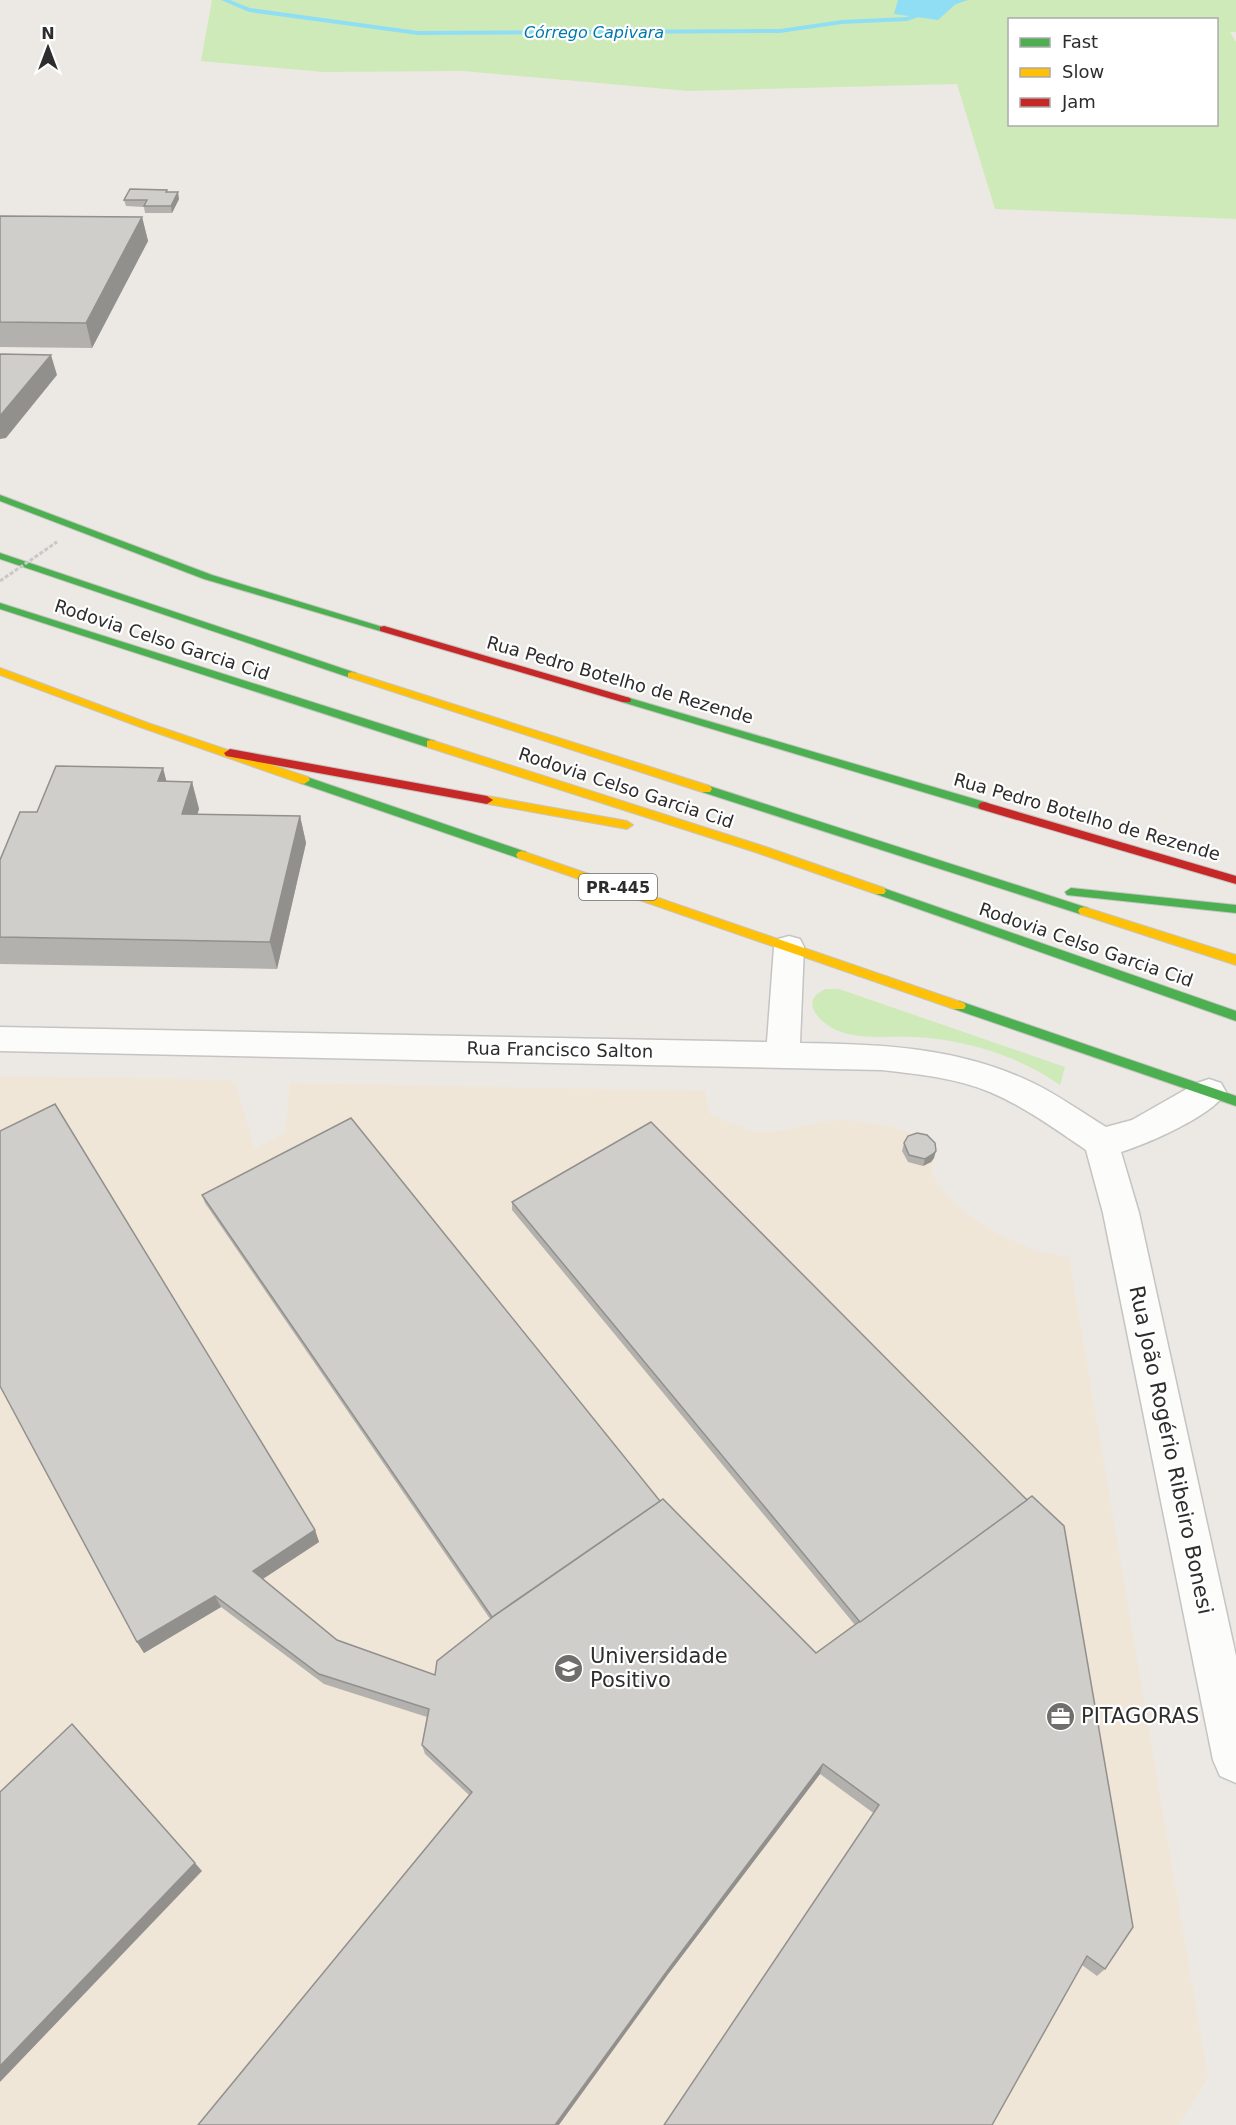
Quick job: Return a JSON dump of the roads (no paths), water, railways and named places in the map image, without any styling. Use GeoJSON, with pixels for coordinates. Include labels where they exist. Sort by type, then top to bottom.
{"type":"FeatureCollection","features":[{"type":"Feature","properties":{"kind":"main road","name":"Rua Pedro Botelho de Rezende"},"geometry":{"type":"LineString","coordinates":[[0,498],[208,577],[1236,880]]}},
{"type":"Feature","properties":{"kind":"main road","name":"Rodovia Celso Garcia Cid"},"geometry":{"type":"LineString","coordinates":[[0,556],[299,658],[1236,960]]}},
{"type":"Feature","properties":{"kind":"main road","name":"Rodovia Celso Garcia Cid"},"geometry":{"type":"LineString","coordinates":[[0,606],[759,849],[1236,1016]]}},
{"type":"Feature","properties":{"kind":"main road","name":"PR-445"},"geometry":{"type":"LineString","coordinates":[[0,671],[144,725],[1222,1097]]}},
{"type":"Feature","properties":{"kind":"main road"},"geometry":{"type":"LineString","coordinates":[[230,753],[759,849]]}},
{"type":"Feature","properties":{"kind":"main road"},"geometry":{"type":"LineString","coordinates":[[1001,885],[1236,909]]}},
{"type":"Feature","properties":{"kind":"street"},"geometry":{"type":"LineString","coordinates":[[783,1054],[789,947]]}},
{"type":"Feature","properties":{"kind":"street","name":"Rua Francisco Salton"},"geometry":{"type":"LineString","coordinates":[[0,1039],[880,1057],[946,1066],[993,1079],[1017,1090],[1101,1142]]}},
{"type":"Feature","properties":{"kind":"street"},"geometry":{"type":"LineString","coordinates":[[1101,1142],[1117,1140],[1145,1131],[1222,1097]]}},
{"type":"Feature","properties":{"kind":"street","name":"Rua João Rogério Ribeiro Bonesi"},"geometry":{"type":"LineString","coordinates":[[1101,1142],[1121,1212],[1236,1760]]}},
{"type":"Feature","properties":{"kind":"water"},"geometry":{"type":"Polygon","coordinates":[[[898,0],[960,0],[938,20],[894,14],[898,0]]]}},
{"type":"Feature","properties":{"kind":"waterway","name":"Córrego Capivara"},"geometry":{"type":"LineString","coordinates":[[224,0],[249,10],[418,33],[780,31],[842,22],[907,19],[965,0]]}},
{"type":"Feature","properties":{"kind":"place","name":"Universidade Positivo"},"geometry":{"type":"Point","coordinates":[569,1668]}},
{"type":"Feature","properties":{"kind":"place","name":"PITAGORAS"},"geometry":{"type":"Point","coordinates":[1060,1716]}}]}
